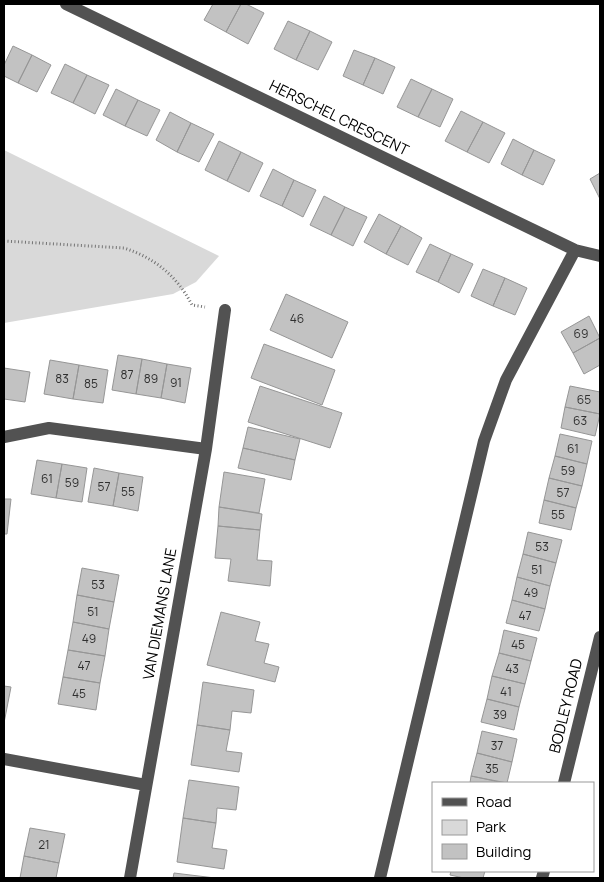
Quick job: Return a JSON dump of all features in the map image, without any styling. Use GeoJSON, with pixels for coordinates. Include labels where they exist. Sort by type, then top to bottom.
{"type":"FeatureCollection","features":[{"type":"Feature","properties":{"kind":"street","name":"HERSCHEL CRESCENT"},"geometry":{"type":"LineString","coordinates":[[66,4],[575,250],[600,256]]}},
{"type":"Feature","properties":{"kind":"street"},"geometry":{"type":"LineString","coordinates":[[380,878],[484,441],[506,380],[575,250]]}},
{"type":"Feature","properties":{"kind":"street","name":"VAN DIEMANS LANE"},"geometry":{"type":"LineString","coordinates":[[130,878],[206,449],[225,310]]}},
{"type":"Feature","properties":{"kind":"street"},"geometry":{"type":"LineString","coordinates":[[4,437],[49,428],[206,449]]}},
{"type":"Feature","properties":{"kind":"street","name":"BODLEY ROAD"},"geometry":{"type":"LineString","coordinates":[[564,782],[600,637]]}},
{"type":"Feature","properties":{"kind":"street"},"geometry":{"type":"LineString","coordinates":[[4,759],[146,785]]}},
{"type":"Feature","properties":{"kind":"path"},"geometry":{"type":"LineString","coordinates":[[4,241],[124,248],[142,254],[161,266],[184,289],[192,305],[225,310]]}},
{"type":"Feature","properties":{"kind":"green space"},"geometry":{"type":"Polygon","coordinates":[[[4,150],[219,256],[196,282],[173,294],[4,323],[4,150]]]}},
{"type":"Feature","properties":{"kind":"building"},"geometry":{"type":"Polygon","coordinates":[[[213,4],[241,4],[226,32],[204,20],[213,4]]]}},
{"type":"Feature","properties":{"kind":"building"},"geometry":{"type":"Polygon","coordinates":[[[241,4],[246,4],[264,13],[248,44],[226,32],[241,4]]]}},
{"type":"Feature","properties":{"kind":"building"},"geometry":{"type":"Polygon","coordinates":[[[288,21],[310,31],[296,60],[274,49],[288,21]]]}},
{"type":"Feature","properties":{"kind":"building"},"geometry":{"type":"Polygon","coordinates":[[[310,31],[332,42],[318,70],[296,60],[310,31]]]}},
{"type":"Feature","properties":{"kind":"building"},"geometry":{"type":"Polygon","coordinates":[[[13,46],[32,55],[18,83],[4,76],[4,65],[13,46]]]}},
{"type":"Feature","properties":{"kind":"building"},"geometry":{"type":"Polygon","coordinates":[[[354,50],[375,58],[363,85],[343,76],[354,50]]]}},
{"type":"Feature","properties":{"kind":"building"},"geometry":{"type":"Polygon","coordinates":[[[32,55],[51,65],[37,92],[18,83],[32,55]]]}},
{"type":"Feature","properties":{"kind":"building"},"geometry":{"type":"Polygon","coordinates":[[[375,58],[395,67],[383,94],[363,85],[375,58]]]}},
{"type":"Feature","properties":{"kind":"building"},"geometry":{"type":"Polygon","coordinates":[[[65,64],[87,75],[73,103],[51,93],[65,64]]]}},
{"type":"Feature","properties":{"kind":"building"},"geometry":{"type":"Polygon","coordinates":[[[87,75],[109,85],[95,114],[73,103],[87,75]]]}},
{"type":"Feature","properties":{"kind":"building"},"geometry":{"type":"Polygon","coordinates":[[[411,79],[432,89],[418,117],[397,107],[411,79]]]}},
{"type":"Feature","properties":{"kind":"building"},"geometry":{"type":"Polygon","coordinates":[[[116,89],[138,100],[125,126],[103,115],[116,89]]]}},
{"type":"Feature","properties":{"kind":"building"},"geometry":{"type":"Polygon","coordinates":[[[432,89],[453,99],[440,127],[418,117],[432,89]]]}},
{"type":"Feature","properties":{"kind":"building"},"geometry":{"type":"Polygon","coordinates":[[[138,100],[160,110],[147,136],[125,126],[138,100]]]}},
{"type":"Feature","properties":{"kind":"building"},"geometry":{"type":"Polygon","coordinates":[[[461,111],[483,122],[467,152],[445,141],[461,111]]]}},
{"type":"Feature","properties":{"kind":"building"},"geometry":{"type":"Polygon","coordinates":[[[170,112],[191,123],[177,152],[156,140],[170,112]]]}},
{"type":"Feature","properties":{"kind":"building"},"geometry":{"type":"Polygon","coordinates":[[[483,122],[505,133],[489,163],[467,152],[483,122]]]}},
{"type":"Feature","properties":{"kind":"building"},"geometry":{"type":"Polygon","coordinates":[[[191,123],[214,134],[199,162],[177,152],[191,123]]]}},
{"type":"Feature","properties":{"kind":"building"},"geometry":{"type":"Polygon","coordinates":[[[513,139],[534,150],[522,175],[501,164],[513,139]]]}},
{"type":"Feature","properties":{"kind":"building"},"geometry":{"type":"Polygon","coordinates":[[[219,141],[241,152],[227,181],[205,170],[219,141]]]}},
{"type":"Feature","properties":{"kind":"building"},"geometry":{"type":"Polygon","coordinates":[[[534,150],[555,160],[543,185],[522,175],[534,150]]]}},
{"type":"Feature","properties":{"kind":"building"},"geometry":{"type":"Polygon","coordinates":[[[241,152],[263,163],[249,192],[227,181],[241,152]]]}},
{"type":"Feature","properties":{"kind":"building"},"geometry":{"type":"Polygon","coordinates":[[[273,169],[294,180],[282,206],[260,196],[273,169]]]}},
{"type":"Feature","properties":{"kind":"building"},"geometry":{"type":"Polygon","coordinates":[[[600,173],[600,199],[590,179],[600,173]]]}},
{"type":"Feature","properties":{"kind":"building"},"geometry":{"type":"Polygon","coordinates":[[[294,180],[316,190],[303,217],[282,206],[294,180]]]}},
{"type":"Feature","properties":{"kind":"building"},"geometry":{"type":"Polygon","coordinates":[[[324,196],[345,207],[331,235],[310,225],[324,196]]]}},
{"type":"Feature","properties":{"kind":"building"},"geometry":{"type":"Polygon","coordinates":[[[345,207],[367,217],[353,246],[331,235],[345,207]]]}},
{"type":"Feature","properties":{"kind":"building"},"geometry":{"type":"Polygon","coordinates":[[[379,214],[401,226],[386,254],[364,242],[379,214]]]}},
{"type":"Feature","properties":{"kind":"building"},"geometry":{"type":"Polygon","coordinates":[[[401,226],[422,238],[408,265],[386,254],[401,226]]]}},
{"type":"Feature","properties":{"kind":"building"},"geometry":{"type":"Polygon","coordinates":[[[430,244],[451,254],[438,282],[416,272],[430,244]]]}},
{"type":"Feature","properties":{"kind":"building"},"geometry":{"type":"Polygon","coordinates":[[[451,254],[473,264],[459,293],[438,282],[451,254]]]}},
{"type":"Feature","properties":{"kind":"building"},"geometry":{"type":"Polygon","coordinates":[[[483,269],[505,278],[493,306],[471,296],[483,269]]]}},
{"type":"Feature","properties":{"kind":"building"},"geometry":{"type":"Polygon","coordinates":[[[505,278],[527,288],[515,315],[493,306],[505,278]]]}},
{"type":"Feature","properties":{"kind":"building"},"geometry":{"type":"Polygon","coordinates":[[[286,294],[348,322],[332,358],[270,330],[286,294]]]}},
{"type":"Feature","properties":{"kind":"building"},"geometry":{"type":"Polygon","coordinates":[[[589,316],[600,338],[573,353],[561,332],[589,316]]]}},
{"type":"Feature","properties":{"kind":"building"},"geometry":{"type":"Polygon","coordinates":[[[600,338],[600,365],[584,374],[573,353],[600,338]]]}},
{"type":"Feature","properties":{"kind":"building"},"geometry":{"type":"Polygon","coordinates":[[[264,344],[335,370],[322,405],[251,378],[264,344]]]}},
{"type":"Feature","properties":{"kind":"building"},"geometry":{"type":"Polygon","coordinates":[[[118,355],[142,359],[136,394],[112,390],[118,355]]]}},
{"type":"Feature","properties":{"kind":"building"},"geometry":{"type":"Polygon","coordinates":[[[142,359],[167,364],[161,398],[136,394],[142,359]]]}},
{"type":"Feature","properties":{"kind":"building"},"geometry":{"type":"Polygon","coordinates":[[[50,360],[79,365],[73,399],[44,394],[50,360]]]}},
{"type":"Feature","properties":{"kind":"building"},"geometry":{"type":"Polygon","coordinates":[[[167,364],[191,368],[185,403],[161,398],[167,364]]]}},
{"type":"Feature","properties":{"kind":"building"},"geometry":{"type":"Polygon","coordinates":[[[79,365],[108,370],[103,403],[73,399],[79,365]]]}},
{"type":"Feature","properties":{"kind":"building"},"geometry":{"type":"Polygon","coordinates":[[[4,368],[30,372],[25,402],[4,399],[4,368]]]}},
{"type":"Feature","properties":{"kind":"building"},"geometry":{"type":"Polygon","coordinates":[[[260,386],[342,413],[330,448],[248,422],[260,386]]]}},
{"type":"Feature","properties":{"kind":"building"},"geometry":{"type":"Polygon","coordinates":[[[570,386],[600,392],[600,414],[565,407],[570,386]]]}},
{"type":"Feature","properties":{"kind":"building"},"geometry":{"type":"Polygon","coordinates":[[[565,407],[600,414],[595,436],[561,428],[565,407]]]}},
{"type":"Feature","properties":{"kind":"building"},"geometry":{"type":"Polygon","coordinates":[[[248,427],[300,439],[295,460],[243,448],[248,427]]]}},
{"type":"Feature","properties":{"kind":"building"},"geometry":{"type":"Polygon","coordinates":[[[560,434],[592,441],[587,464],[555,456],[560,434]]]}},
{"type":"Feature","properties":{"kind":"building"},"geometry":{"type":"Polygon","coordinates":[[[243,448],[295,460],[291,480],[238,468],[243,448]]]}},
{"type":"Feature","properties":{"kind":"building"},"geometry":{"type":"Polygon","coordinates":[[[555,456],[587,464],[582,486],[549,478],[555,456]]]}},
{"type":"Feature","properties":{"kind":"building"},"geometry":{"type":"Polygon","coordinates":[[[37,460],[62,464],[56,498],[31,494],[37,460]]]}},
{"type":"Feature","properties":{"kind":"building"},"geometry":{"type":"Polygon","coordinates":[[[62,464],[87,468],[82,502],[56,498],[62,464]]]}},
{"type":"Feature","properties":{"kind":"building"},"geometry":{"type":"Polygon","coordinates":[[[94,468],[119,473],[113,506],[88,502],[94,468]]]}},
{"type":"Feature","properties":{"kind":"building"},"geometry":{"type":"Polygon","coordinates":[[[224,472],[265,479],[259,513],[219,507],[224,472]]]}},
{"type":"Feature","properties":{"kind":"building"},"geometry":{"type":"Polygon","coordinates":[[[119,473],[143,477],[138,511],[113,506],[119,473]]]}},
{"type":"Feature","properties":{"kind":"building"},"geometry":{"type":"Polygon","coordinates":[[[549,478],[582,486],[576,508],[544,500],[549,478]]]}},
{"type":"Feature","properties":{"kind":"building"},"geometry":{"type":"Polygon","coordinates":[[[4,499],[11,499],[7,534],[4,534],[4,499]]]}},
{"type":"Feature","properties":{"kind":"building"},"geometry":{"type":"Polygon","coordinates":[[[544,500],[576,508],[571,530],[539,523],[544,500]]]}},
{"type":"Feature","properties":{"kind":"building"},"geometry":{"type":"Polygon","coordinates":[[[219,507],[262,514],[260,530],[218,526],[219,507]]]}},
{"type":"Feature","properties":{"kind":"building"},"geometry":{"type":"Polygon","coordinates":[[[218,526],[260,530],[257,560],[272,561],[270,586],[228,581],[231,559],[215,558],[218,526]]]}},
{"type":"Feature","properties":{"kind":"building"},"geometry":{"type":"Polygon","coordinates":[[[528,532],[562,540],[556,563],[523,554],[528,532]]]}},
{"type":"Feature","properties":{"kind":"building"},"geometry":{"type":"Polygon","coordinates":[[[523,554],[556,563],[550,586],[517,577],[523,554]]]}},
{"type":"Feature","properties":{"kind":"building"},"geometry":{"type":"Polygon","coordinates":[[[82,568],[119,575],[114,602],[77,595],[82,568]]]}},
{"type":"Feature","properties":{"kind":"building"},"geometry":{"type":"Polygon","coordinates":[[[517,577],[550,586],[545,609],[512,600],[517,577]]]}},
{"type":"Feature","properties":{"kind":"building"},"geometry":{"type":"Polygon","coordinates":[[[77,595],[114,602],[109,629],[73,622],[77,595]]]}},
{"type":"Feature","properties":{"kind":"building"},"geometry":{"type":"Polygon","coordinates":[[[512,600],[545,609],[539,631],[506,623],[512,600]]]}},
{"type":"Feature","properties":{"kind":"building"},"geometry":{"type":"Polygon","coordinates":[[[221,612],[260,622],[255,641],[269,644],[264,663],[279,667],[275,682],[207,665],[221,612]]]}},
{"type":"Feature","properties":{"kind":"building"},"geometry":{"type":"Polygon","coordinates":[[[73,622],[109,629],[105,656],[68,650],[73,622]]]}},
{"type":"Feature","properties":{"kind":"building"},"geometry":{"type":"Polygon","coordinates":[[[504,630],[537,638],[531,661],[499,653],[504,630]]]}},
{"type":"Feature","properties":{"kind":"building"},"geometry":{"type":"Polygon","coordinates":[[[68,650],[105,656],[100,683],[63,677],[68,650]]]}},
{"type":"Feature","properties":{"kind":"building"},"geometry":{"type":"Polygon","coordinates":[[[499,653],[531,661],[525,684],[492,676],[499,653]]]}},
{"type":"Feature","properties":{"kind":"building"},"geometry":{"type":"Polygon","coordinates":[[[492,676],[525,684],[519,707],[487,699],[492,676]]]}},
{"type":"Feature","properties":{"kind":"building"},"geometry":{"type":"Polygon","coordinates":[[[63,677],[100,683],[96,710],[58,704],[63,677]]]}},
{"type":"Feature","properties":{"kind":"building"},"geometry":{"type":"Polygon","coordinates":[[[203,682],[254,690],[251,713],[232,711],[230,730],[197,725],[203,682]]]}},
{"type":"Feature","properties":{"kind":"building"},"geometry":{"type":"Polygon","coordinates":[[[4,686],[11,687],[4,723],[4,686]]]}},
{"type":"Feature","properties":{"kind":"building"},"geometry":{"type":"Polygon","coordinates":[[[487,699],[519,707],[514,730],[481,722],[487,699]]]}},
{"type":"Feature","properties":{"kind":"building"},"geometry":{"type":"Polygon","coordinates":[[[197,725],[230,730],[226,751],[242,753],[239,772],[191,765],[197,725]]]}},
{"type":"Feature","properties":{"kind":"building"},"geometry":{"type":"Polygon","coordinates":[[[482,731],[517,739],[512,762],[477,753],[482,731]]]}},
{"type":"Feature","properties":{"kind":"building"},"geometry":{"type":"Polygon","coordinates":[[[477,753],[512,762],[507,782],[471,776],[477,753]]]}},
{"type":"Feature","properties":{"kind":"building"},"geometry":{"type":"Polygon","coordinates":[[[471,776],[499,782],[470,782],[471,776]]]}},
{"type":"Feature","properties":{"kind":"building"},"geometry":{"type":"Polygon","coordinates":[[[189,780],[239,787],[236,810],[217,808],[216,823],[183,818],[189,780]]]}},
{"type":"Feature","properties":{"kind":"building"},"geometry":{"type":"Polygon","coordinates":[[[183,818],[216,823],[212,848],[227,850],[224,869],[177,862],[183,818]]]}},
{"type":"Feature","properties":{"kind":"building"},"geometry":{"type":"Polygon","coordinates":[[[30,828],[65,834],[59,863],[24,856],[30,828]]]}},
{"type":"Feature","properties":{"kind":"building"},"geometry":{"type":"Polygon","coordinates":[[[24,856],[59,863],[56,878],[20,878],[24,856]]]}},
{"type":"Feature","properties":{"kind":"building"},"geometry":{"type":"Polygon","coordinates":[[[451,872],[485,872],[483,878],[464,878],[450,875],[451,872]]]}},
{"type":"Feature","properties":{"kind":"building"},"geometry":{"type":"Polygon","coordinates":[[[174,873],[215,878],[173,878],[174,873]]]}}]}
